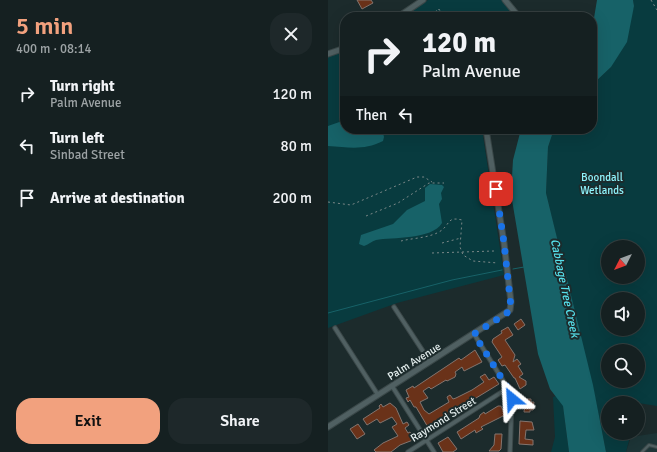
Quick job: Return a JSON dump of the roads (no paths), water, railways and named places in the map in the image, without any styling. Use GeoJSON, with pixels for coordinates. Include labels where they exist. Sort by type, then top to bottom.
{"type":"FeatureCollection","features":[{"type":"Feature","properties":{"kind":"street"},"geometry":{"type":"LineString","coordinates":[[405,12],[423,0]]}},
{"type":"Feature","properties":{"kind":"street"},"geometry":{"type":"LineString","coordinates":[[505,0],[515,12]]}},
{"type":"Feature","properties":{"kind":"street"},"geometry":{"type":"LineString","coordinates":[[328,54],[340,50]]}},
{"type":"Feature","properties":{"kind":"street","name":"Palm Avenue"},"geometry":{"type":"LineString","coordinates":[[328,427],[510,310],[511,302],[504,243],[487,134]]}},
{"type":"Feature","properties":{"kind":"street"},"geometry":{"type":"LineString","coordinates":[[394,307],[430,362]]}},
{"type":"Feature","properties":{"kind":"street"},"geometry":{"type":"LineString","coordinates":[[335,328],[378,395]]}},
{"type":"Feature","properties":{"kind":"street"},"geometry":{"type":"LineString","coordinates":[[474,334],[508,388],[512,399],[510,452]]}},
{"type":"Feature","properties":{"kind":"street"},"geometry":{"type":"LineString","coordinates":[[392,386],[434,452]]}},
{"type":"Feature","properties":{"kind":"street","name":"Raymond Street"},"geometry":{"type":"LineString","coordinates":[[408,452],[508,388]]}},
{"type":"Feature","properties":{"kind":"lane"},"geometry":{"type":"LineString","coordinates":[[642,452],[649,445],[657,447]]}},
{"type":"Feature","properties":{"kind":"water"},"geometry":{"type":"Polygon","coordinates":[[[597,0],[633,0],[634,6],[627,42],[611,67],[597,80],[597,12],[595,12],[597,0]]]}},
{"type":"Feature","properties":{"kind":"water"},"geometry":{"type":"Polygon","coordinates":[[[340,122],[340,134],[383,134],[384,137],[383,141],[369,146],[328,146],[328,126],[340,122]]]}},
{"type":"Feature","properties":{"kind":"water","name":"Cabbage Tree Creek"},"geometry":{"type":"Polygon","coordinates":[[[520,134],[552,134],[548,147],[546,193],[593,385],[601,426],[601,440],[604,440],[606,452],[569,452],[563,406],[550,389],[538,354],[511,194],[513,160],[520,134]]]}},
{"type":"Feature","properties":{"kind":"water"},"geometry":{"type":"Polygon","coordinates":[[[430,184],[442,185],[444,187],[441,193],[442,199],[439,204],[442,223],[437,228],[421,235],[376,240],[364,246],[359,244],[361,235],[393,224],[407,210],[425,201],[425,188],[430,184]]]}},
{"type":"Feature","properties":{"kind":"waterway"},"geometry":{"type":"LineString","coordinates":[[513,269],[524,267]]}},
{"type":"Feature","properties":{"kind":"waterway"},"geometry":{"type":"LineString","coordinates":[[328,313],[452,280],[502,270]]}},
{"type":"Feature","properties":{"kind":"park label","name":"Boondall Wetlands"},"geometry":{"type":"Point","coordinates":[602,183]}}]}
